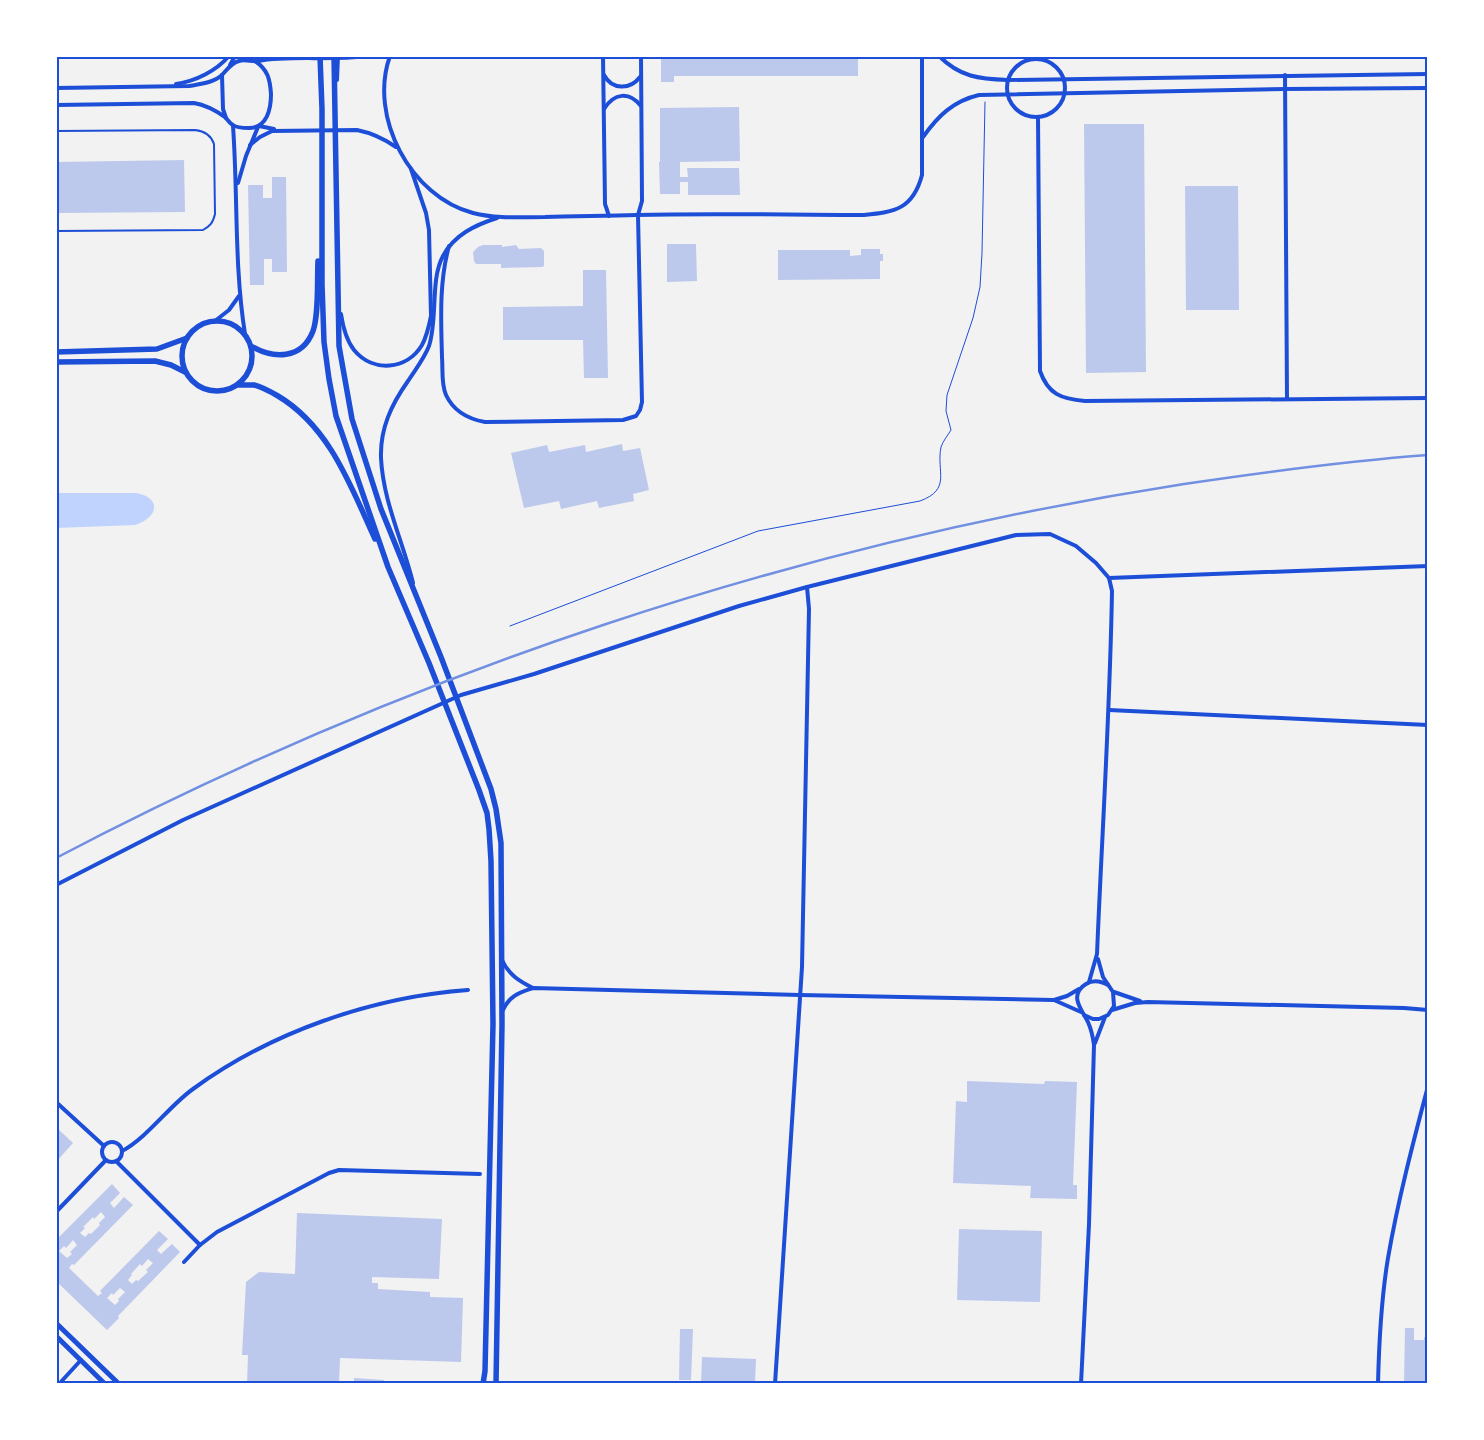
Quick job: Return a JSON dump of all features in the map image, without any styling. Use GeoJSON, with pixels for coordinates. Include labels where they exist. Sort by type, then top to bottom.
{"type":"FeatureCollection","features":[{"type":"Feature","properties":{"kind":"main road"},"geometry":{"type":"LineString","coordinates":[[320,56],[324,342],[336,416],[388,567]]}},
{"type":"Feature","properties":{"kind":"main road"},"geometry":{"type":"LineString","coordinates":[[334,56],[339,346],[352,419],[381,509],[441,657],[491,789],[499,826],[501,843],[502,1015],[496,1384]]}},
{"type":"Feature","properties":{"kind":"main road"},"geometry":{"type":"LineString","coordinates":[[251,346],[274,356],[281,356],[301,348],[313,331],[321,209]]}},
{"type":"Feature","properties":{"kind":"main road"},"geometry":{"type":"LineString","coordinates":[[216,321],[232,324],[245,334],[251,346],[253,356],[251,367],[246,377],[239,385],[228,390],[215,392],[203,389],[193,382],[186,372],[182,361],[182,349],[187,338],[194,329],[204,323],[216,321]]}},
{"type":"Feature","properties":{"kind":"main road"},"geometry":{"type":"LineString","coordinates":[[56,352],[157,349],[187,338]]}},
{"type":"Feature","properties":{"kind":"main road"},"geometry":{"type":"LineString","coordinates":[[56,362],[142,360],[163,363],[186,372]]}},
{"type":"Feature","properties":{"kind":"main road"},"geometry":{"type":"LineString","coordinates":[[239,385],[255,385],[282,398],[321,434],[336,456],[388,567],[429,663],[487,813],[491,861],[493,1024],[485,1371],[482,1384]]}},
{"type":"Feature","properties":{"kind":"main road"},"geometry":{"type":"LineString","coordinates":[[495,1369],[500,1384]]}},
{"type":"Feature","properties":{"kind":"street"},"geometry":{"type":"LineString","coordinates":[[162,87],[197,78],[215,69],[229,56]]}},
{"type":"Feature","properties":{"kind":"street"},"geometry":{"type":"LineString","coordinates":[[230,66],[236,56]]}},
{"type":"Feature","properties":{"kind":"street"},"geometry":{"type":"LineString","coordinates":[[335,110],[338,56]]}},
{"type":"Feature","properties":{"kind":"street"},"geometry":{"type":"LineString","coordinates":[[56,88],[189,86],[203,84],[217,78],[238,61],[275,58],[366,56]]}},
{"type":"Feature","properties":{"kind":"street"},"geometry":{"type":"LineString","coordinates":[[390,56],[386,70],[384,102],[386,118],[398,148],[418,176],[452,205],[473,213],[499,218],[638,215],[864,215],[884,213],[900,208],[910,199],[922,175],[922,56]]}},
{"type":"Feature","properties":{"kind":"street"},"geometry":{"type":"LineString","coordinates":[[603,56],[605,204],[609,216]]}},
{"type":"Feature","properties":{"kind":"street"},"geometry":{"type":"LineString","coordinates":[[449,246],[445,261],[441,302],[443,385],[451,403],[461,414],[472,420],[485,422],[623,420],[636,416],[642,402],[638,215],[642,202],[641,56]]}},
{"type":"Feature","properties":{"kind":"street"},"geometry":{"type":"LineString","coordinates":[[939,56],[956,70],[968,76],[981,79],[1008,80],[1428,74]]}},
{"type":"Feature","properties":{"kind":"street"},"geometry":{"type":"LineString","coordinates":[[1034,57],[1052,64],[1059,70],[1063,79],[1064,94],[1061,102],[1047,114],[1038,116],[1018,111],[1011,103],[1007,94],[1008,80],[1011,72],[1017,65],[1034,57]]}},
{"type":"Feature","properties":{"kind":"street"},"geometry":{"type":"LineString","coordinates":[[237,187],[250,145],[259,126],[264,122],[269,109],[270,80],[267,72],[255,61]]}},
{"type":"Feature","properties":{"kind":"street"},"geometry":{"type":"LineString","coordinates":[[603,73],[612,85],[621,87],[634,84],[641,76]]}},
{"type":"Feature","properties":{"kind":"street"},"geometry":{"type":"LineString","coordinates":[[222,74],[223,109],[226,118]]}},
{"type":"Feature","properties":{"kind":"street"},"geometry":{"type":"LineString","coordinates":[[1285,75],[1287,399]]}},
{"type":"Feature","properties":{"kind":"street"},"geometry":{"type":"LineString","coordinates":[[923,136],[934,121],[957,103],[979,95],[1285,88],[1428,88]]}},
{"type":"Feature","properties":{"kind":"street"},"geometry":{"type":"LineString","coordinates":[[603,110],[612,99],[622,95],[632,97],[641,106]]}},
{"type":"Feature","properties":{"kind":"street"},"geometry":{"type":"LineString","coordinates":[[56,104],[194,103],[208,107],[226,118],[233,126],[242,128],[259,126],[281,130]]}},
{"type":"Feature","properties":{"kind":"street"},"geometry":{"type":"LineString","coordinates":[[1038,116],[1040,371],[1048,387],[1056,395],[1069,400],[1085,401],[1428,398]]}},
{"type":"Feature","properties":{"kind":"street"},"geometry":{"type":"LineString","coordinates":[[233,126],[237,187],[239,296],[245,334]]}},
{"type":"Feature","properties":{"kind":"street"},"geometry":{"type":"LineString","coordinates":[[250,145],[272,131],[357,130],[370,132],[382,137],[398,148]]}},
{"type":"Feature","properties":{"kind":"street"},"geometry":{"type":"LineString","coordinates":[[337,284],[343,326],[348,341],[362,358],[372,364],[384,367],[396,366],[406,361],[418,350],[426,335],[431,316],[431,258],[426,213],[409,164]]}},
{"type":"Feature","properties":{"kind":"street"},"geometry":{"type":"LineString","coordinates":[[417,598],[384,480],[381,458],[384,424],[393,405],[421,362],[428,347],[434,317],[439,266],[449,246],[466,231],[479,224],[499,218]]}},
{"type":"Feature","properties":{"kind":"street"},"geometry":{"type":"LineString","coordinates":[[216,321],[229,310],[239,296]]}},
{"type":"Feature","properties":{"kind":"street"},"geometry":{"type":"LineString","coordinates":[[56,885],[183,820],[446,701],[739,606],[807,587],[1016,535],[1050,534],[1076,546],[1096,563],[1109,578],[1112,591],[1109,710],[1097,954],[1089,982]]}},
{"type":"Feature","properties":{"kind":"street"},"geometry":{"type":"LineString","coordinates":[[1109,578],[1428,566]]}},
{"type":"Feature","properties":{"kind":"street"},"geometry":{"type":"LineString","coordinates":[[775,1384],[800,995],[809,610],[807,587]]}},
{"type":"Feature","properties":{"kind":"street"},"geometry":{"type":"LineString","coordinates":[[1109,710],[1428,725]]}},
{"type":"Feature","properties":{"kind":"street"},"geometry":{"type":"LineString","coordinates":[[1094,1045],[1105,1017],[1112,1010],[1115,1001],[1113,992],[1101,972],[1097,954]]}},
{"type":"Feature","properties":{"kind":"street"},"geometry":{"type":"LineString","coordinates":[[502,958],[506,969],[511,974],[533,988]]}},
{"type":"Feature","properties":{"kind":"street"},"geometry":{"type":"LineString","coordinates":[[502,1015],[512,996],[533,988],[1054,1000],[1067,996],[1089,982],[1099,981],[1108,986]]}},
{"type":"Feature","properties":{"kind":"street"},"geometry":{"type":"LineString","coordinates":[[1081,1384],[1089,1215],[1094,1045],[1091,1032],[1077,999],[1082,987]]}},
{"type":"Feature","properties":{"kind":"street"},"geometry":{"type":"LineString","coordinates":[[122,1151],[116,1143],[110,1142],[104,1146],[102,1152],[106,1160],[110,1162],[116,1161],[122,1151],[138,1139],[192,1089],[241,1057],[302,1029],[357,1009],[408,997],[468,990]]}},
{"type":"Feature","properties":{"kind":"street"},"geometry":{"type":"LineString","coordinates":[[1113,992],[1148,1002]]}},
{"type":"Feature","properties":{"kind":"street"},"geometry":{"type":"LineString","coordinates":[[1054,1000],[1093,1019],[1105,1017]]}},
{"type":"Feature","properties":{"kind":"street"},"geometry":{"type":"LineString","coordinates":[[1112,1010],[1135,1003],[1148,1002],[1428,1010]]}},
{"type":"Feature","properties":{"kind":"street"},"geometry":{"type":"LineString","coordinates":[[1378,1384],[1379,1330],[1388,1260],[1401,1192],[1428,1086]]}},
{"type":"Feature","properties":{"kind":"street"},"geometry":{"type":"LineString","coordinates":[[56,1102],[104,1146]]}},
{"type":"Feature","properties":{"kind":"street"},"geometry":{"type":"LineString","coordinates":[[56,1212],[106,1160]]}},
{"type":"Feature","properties":{"kind":"street"},"geometry":{"type":"LineString","coordinates":[[116,1161],[200,1245]]}},
{"type":"Feature","properties":{"kind":"street"},"geometry":{"type":"LineString","coordinates":[[184,1262],[200,1245],[217,1232],[329,1173],[339,1170],[480,1174]]}},
{"type":"Feature","properties":{"kind":"street"},"geometry":{"type":"LineString","coordinates":[[56,1323],[118,1384]]}},
{"type":"Feature","properties":{"kind":"street"},"geometry":{"type":"LineString","coordinates":[[56,1336],[105,1384]]}},
{"type":"Feature","properties":{"kind":"street"},"geometry":{"type":"LineString","coordinates":[[58,1384],[82,1360]]}},
{"type":"Feature","properties":{"kind":"lane"},"geometry":{"type":"LineString","coordinates":[[56,131],[195,130],[205,133],[212,139],[214,144],[215,211],[214,222],[203,230],[56,231]]}},
{"type":"Feature","properties":{"kind":"path"},"geometry":{"type":"LineString","coordinates":[[510,626],[758,531],[920,501],[932,496],[939,486],[941,447],[951,430],[946,411],[947,395],[973,318],[980,287],[985,102]]}},
{"type":"Feature","properties":{"kind":"water"},"geometry":{"type":"Polygon","coordinates":[[[56,493],[137,493],[151,500],[154,504],[154,509],[148,518],[135,525],[56,528],[56,493]]]}},
{"type":"Feature","properties":{"kind":"building"},"geometry":{"type":"Polygon","coordinates":[[[661,56],[858,56],[858,76],[674,76],[674,82],[661,82],[661,56]]]}},
{"type":"Feature","properties":{"kind":"building"},"geometry":{"type":"Polygon","coordinates":[[[739,107],[740,161],[680,162],[680,177],[688,177],[687,168],[739,168],[740,195],[688,195],[688,182],[680,182],[680,194],[660,194],[660,108],[739,107]]]}},
{"type":"Feature","properties":{"kind":"building"},"geometry":{"type":"Polygon","coordinates":[[[1084,124],[1144,124],[1146,372],[1086,373],[1084,124]]]}},
{"type":"Feature","properties":{"kind":"building"},"geometry":{"type":"Polygon","coordinates":[[[184,160],[185,212],[56,213],[56,162],[184,160]]]}},
{"type":"Feature","properties":{"kind":"building"},"geometry":{"type":"Polygon","coordinates":[[[272,177],[286,177],[287,272],[272,272],[272,259],[264,259],[264,285],[250,285],[248,185],[263,185],[263,198],[272,198],[272,177]]]}},
{"type":"Feature","properties":{"kind":"building"},"geometry":{"type":"Polygon","coordinates":[[[1185,186],[1238,186],[1239,310],[1186,310],[1185,186]]]}},
{"type":"Feature","properties":{"kind":"building"},"geometry":{"type":"Polygon","coordinates":[[[667,244],[696,244],[697,281],[667,282],[667,244]]]}},
{"type":"Feature","properties":{"kind":"building"},"geometry":{"type":"Polygon","coordinates":[[[483,245],[502,245],[502,247],[516,245],[519,249],[541,248],[544,251],[544,266],[501,268],[501,264],[476,264],[473,252],[483,245]]]}},
{"type":"Feature","properties":{"kind":"building"},"geometry":{"type":"Polygon","coordinates":[[[861,249],[880,249],[880,254],[883,254],[883,261],[880,261],[880,279],[778,280],[778,250],[850,250],[850,256],[861,255],[861,249]]]}},
{"type":"Feature","properties":{"kind":"building"},"geometry":{"type":"Polygon","coordinates":[[[583,270],[606,270],[608,378],[584,378],[583,340],[503,340],[503,307],[583,306],[583,270]]]}},
{"type":"Feature","properties":{"kind":"building"},"geometry":{"type":"Polygon","coordinates":[[[622,444],[623,451],[640,448],[649,490],[633,494],[634,501],[599,508],[597,501],[561,509],[559,501],[524,508],[511,453],[547,445],[549,452],[585,445],[586,452],[622,444]]]}},
{"type":"Feature","properties":{"kind":"building"},"geometry":{"type":"Polygon","coordinates":[[[967,1081],[1044,1084],[1045,1081],[1077,1082],[1073,1185],[1077,1185],[1077,1199],[1030,1198],[1031,1186],[953,1183],[956,1101],[967,1102],[967,1081]]]}},
{"type":"Feature","properties":{"kind":"building"},"geometry":{"type":"Polygon","coordinates":[[[56,1127],[73,1143],[56,1162],[56,1127]]]}},
{"type":"Feature","properties":{"kind":"building"},"geometry":{"type":"Polygon","coordinates":[[[112,1184],[120,1193],[110,1203],[114,1208],[124,1197],[133,1205],[69,1268],[98,1296],[102,1293],[100,1291],[159,1231],[168,1239],[157,1250],[161,1254],[172,1244],[180,1252],[118,1316],[119,1318],[107,1330],[56,1281],[56,1240],[112,1184]],[[101,1212],[94,1219],[93,1217],[80,1233],[85,1237],[100,1225],[99,1223],[105,1217],[101,1212]],[[73,1240],[66,1248],[64,1246],[59,1251],[67,1258],[72,1254],[70,1252],[77,1245],[73,1240]],[[148,1259],[142,1266],[140,1264],[131,1274],[128,1280],[132,1284],[148,1272],[146,1270],[153,1263],[148,1259]],[[120,1288],[113,1295],[112,1293],[107,1298],[115,1305],[125,1292],[120,1288]]]}},
{"type":"Feature","properties":{"kind":"building"},"geometry":{"type":"Polygon","coordinates":[[[297,1213],[442,1219],[439,1279],[372,1277],[372,1283],[378,1283],[378,1289],[430,1292],[430,1297],[463,1298],[461,1362],[340,1358],[339,1384],[247,1384],[248,1355],[242,1355],[246,1282],[259,1272],[295,1274],[297,1213]]]}},
{"type":"Feature","properties":{"kind":"building"},"geometry":{"type":"Polygon","coordinates":[[[959,1229],[1042,1231],[1040,1302],[957,1300],[959,1229]]]}},
{"type":"Feature","properties":{"kind":"building"},"geometry":{"type":"Polygon","coordinates":[[[1405,1328],[1414,1328],[1414,1340],[1424,1340],[1424,1337],[1428,1337],[1428,1384],[1404,1384],[1405,1328]]]}},
{"type":"Feature","properties":{"kind":"building"},"geometry":{"type":"Polygon","coordinates":[[[680,1329],[693,1329],[691,1380],[679,1380],[680,1329]]]}},
{"type":"Feature","properties":{"kind":"building"},"geometry":{"type":"Polygon","coordinates":[[[702,1357],[756,1359],[755,1384],[701,1384],[702,1357]]]}},
{"type":"Feature","properties":{"kind":"building"},"geometry":{"type":"Polygon","coordinates":[[[354,1378],[384,1380],[384,1384],[354,1384],[354,1378]]]}},
{"type":"Feature","properties":{"kind":"railway"},"geometry":{"type":"LineString","coordinates":[[56,858],[189,791],[325,730],[464,674],[605,624],[747,580],[891,542],[1037,510],[1245,475],[1428,455]]}}]}
